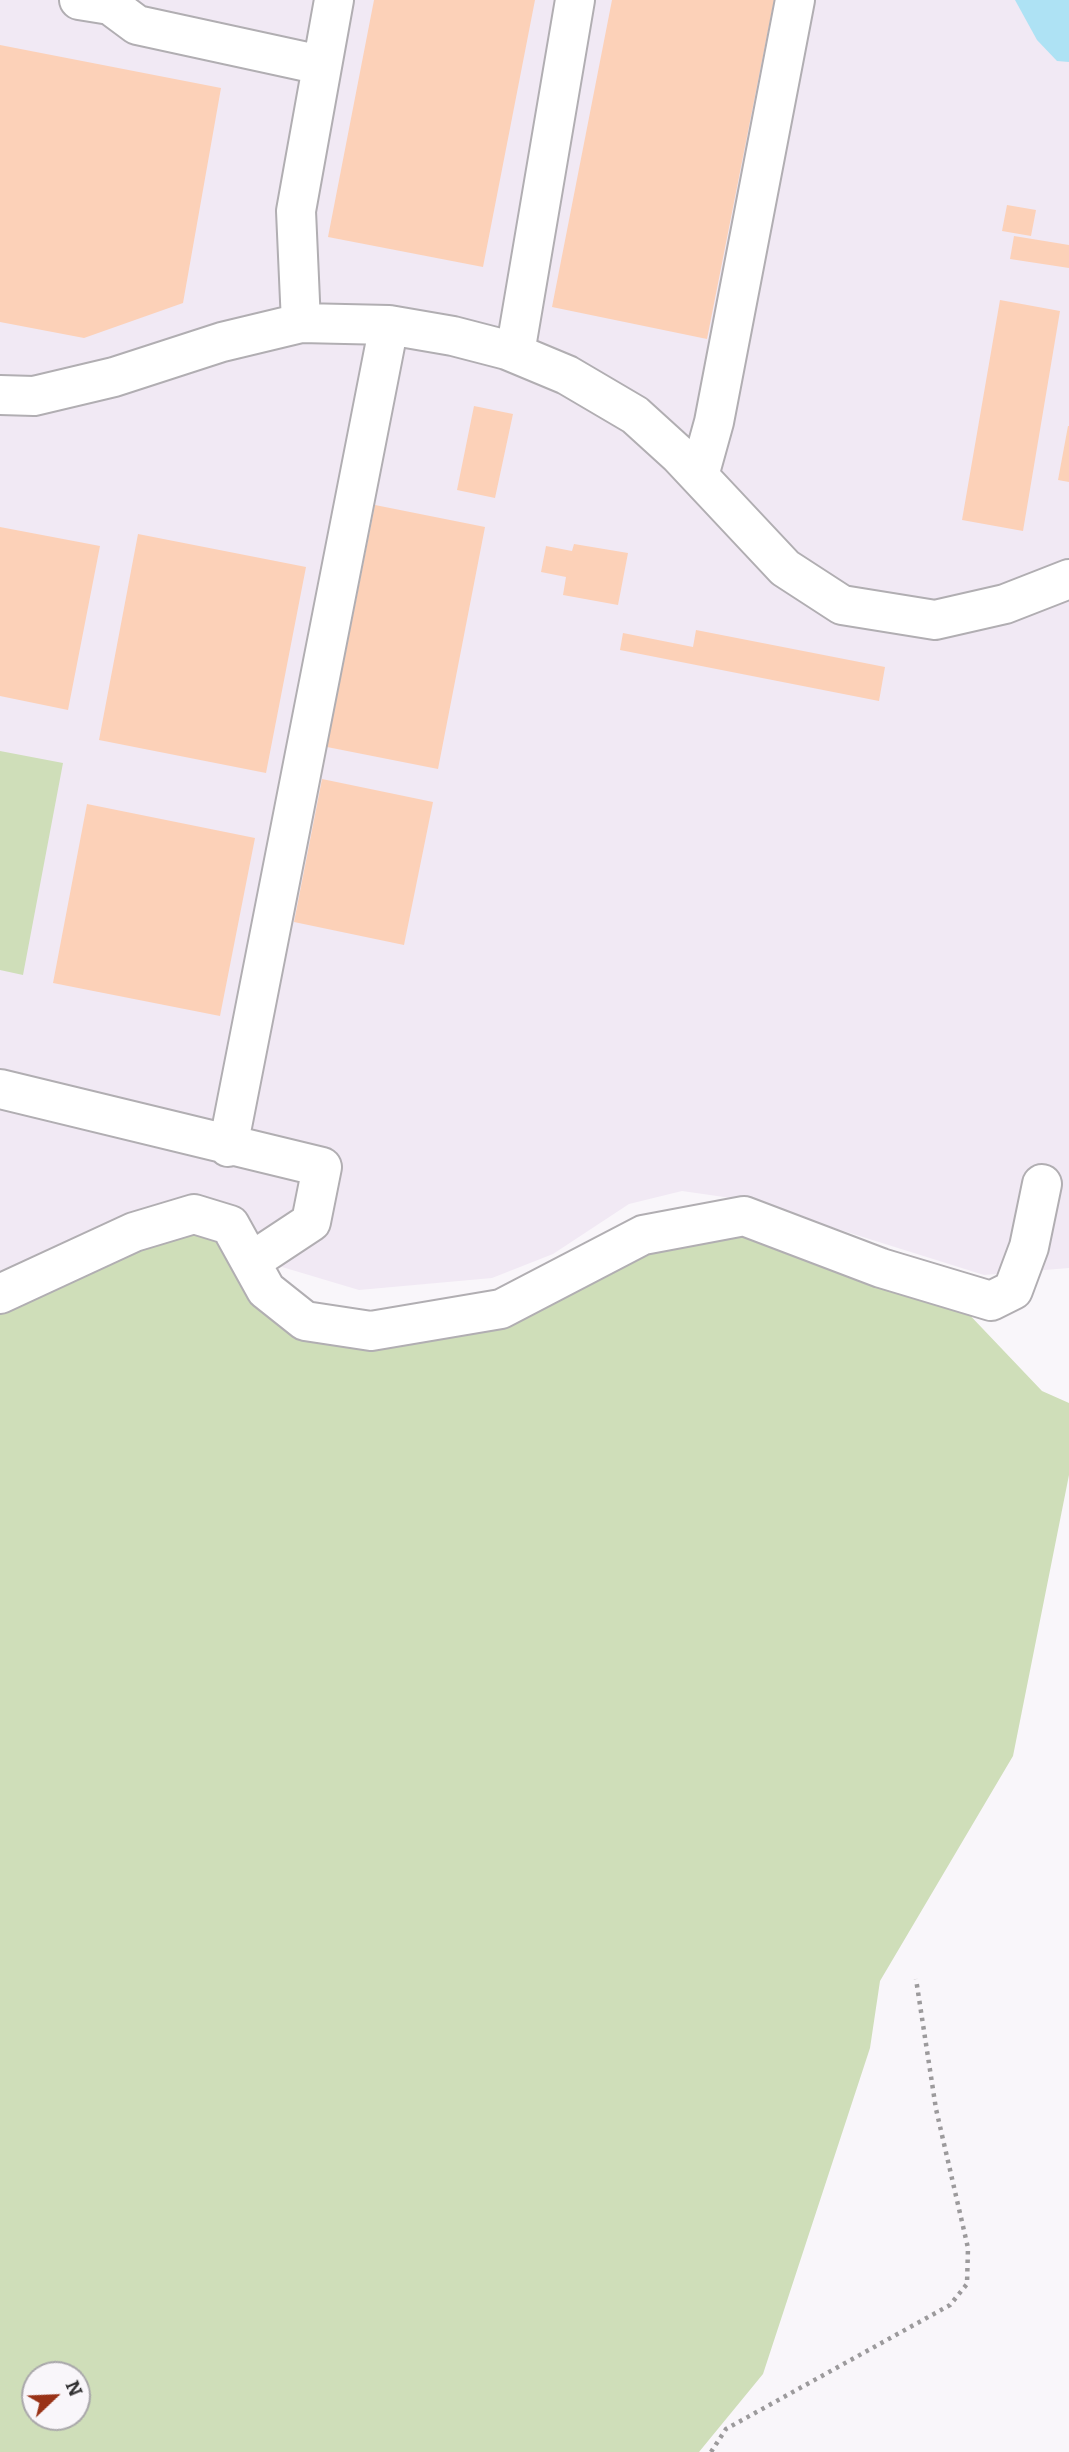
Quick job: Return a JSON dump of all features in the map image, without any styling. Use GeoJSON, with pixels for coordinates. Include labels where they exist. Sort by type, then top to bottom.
{"type":"FeatureCollection","features":[{"type":"Feature","properties":{"kind":"lane"},"geometry":{"type":"LineString","coordinates":[[301,323],[296,211],[334,0]]}},
{"type":"Feature","properties":{"kind":"lane"},"geometry":{"type":"LineString","coordinates":[[515,353],[575,0]]}},
{"type":"Feature","properties":{"kind":"lane"},"geometry":{"type":"LineString","coordinates":[[699,476],[714,422],[795,0]]}},
{"type":"Feature","properties":{"kind":"lane"},"geometry":{"type":"LineString","coordinates":[[100,2],[137,25],[321,65]]}},
{"type":"Feature","properties":{"kind":"lane"},"geometry":{"type":"LineString","coordinates":[[0,396],[34,396],[114,377],[222,342],[301,323],[388,325],[453,336],[515,353],[567,375],[635,415],[699,476],[785,568],[842,605],[935,620],[1005,604],[1069,579]]}},
{"type":"Feature","properties":{"kind":"lane"},"geometry":{"type":"LineString","coordinates":[[228,1147],[388,325]]}},
{"type":"Feature","properties":{"kind":"lane"},"geometry":{"type":"LineString","coordinates":[[0,1089],[228,1147],[322,1167],[311,1222],[252,1261]]}},
{"type":"Feature","properties":{"kind":"lane"},"geometry":{"type":"LineString","coordinates":[[0,1294],[134,1232],[194,1214],[230,1226],[266,1290],[305,1321],[372,1331],[501,1309],[643,1235],[744,1216],[881,1268],[991,1301],[1013,1290],[1028,1247],[1042,1184]]}},
{"type":"Feature","properties":{"kind":"path"},"geometry":{"type":"LineString","coordinates":[[711,2452],[726,2429],[950,2305],[967,2284],[968,2248],[936,2109],[916,1979]]}},
{"type":"Feature","properties":{"kind":"shaded area"},"geometry":{"type":"Polygon","coordinates":[[[0,0],[1069,0],[1069,1268],[984,1275],[745,1200],[682,1191],[629,1204],[553,1254],[492,1278],[359,1290],[282,1267],[242,1277],[0,1305],[0,0]]]}},
{"type":"Feature","properties":{"kind":"green space"},"geometry":{"type":"Polygon","coordinates":[[[0,751],[63,763],[23,975],[0,970],[0,751]]]}},
{"type":"Feature","properties":{"kind":"green space"},"geometry":{"type":"Polygon","coordinates":[[[207,1229],[242,1277],[384,1343],[648,1246],[750,1233],[963,1308],[1042,1391],[1069,1403],[1069,1475],[1013,1756],[880,1981],[870,2048],[763,2374],[699,2452],[0,2452],[0,1305],[140,1238],[207,1229]]]}},
{"type":"Feature","properties":{"kind":"water"},"geometry":{"type":"Polygon","coordinates":[[[1015,0],[1069,0],[1069,62],[1057,61],[1037,40],[1015,0]]]}},
{"type":"Feature","properties":{"kind":"building"},"geometry":{"type":"Polygon","coordinates":[[[374,0],[535,0],[483,267],[328,237],[374,0]]]}},
{"type":"Feature","properties":{"kind":"building"},"geometry":{"type":"Polygon","coordinates":[[[612,0],[774,0],[707,339],[552,307],[612,0]]]}},
{"type":"Feature","properties":{"kind":"building"},"geometry":{"type":"Polygon","coordinates":[[[0,45],[221,88],[183,303],[84,338],[0,322],[0,45]]]}},
{"type":"Feature","properties":{"kind":"building"},"geometry":{"type":"Polygon","coordinates":[[[1007,205],[1036,210],[1031,236],[1002,231],[1007,205]]]}},
{"type":"Feature","properties":{"kind":"building"},"geometry":{"type":"Polygon","coordinates":[[[1014,236],[1069,245],[1069,268],[1010,259],[1014,236]]]}},
{"type":"Feature","properties":{"kind":"building"},"geometry":{"type":"Polygon","coordinates":[[[1000,300],[1060,311],[1023,531],[962,520],[1000,300]]]}},
{"type":"Feature","properties":{"kind":"building"},"geometry":{"type":"Polygon","coordinates":[[[474,406],[513,414],[495,498],[457,490],[474,406]]]}},
{"type":"Feature","properties":{"kind":"building"},"geometry":{"type":"Polygon","coordinates":[[[1069,426],[1069,482],[1058,480],[1069,426]]]}},
{"type":"Feature","properties":{"kind":"building"},"geometry":{"type":"Polygon","coordinates":[[[375,505],[485,527],[438,769],[327,747],[375,505]]]}},
{"type":"Feature","properties":{"kind":"building"},"geometry":{"type":"Polygon","coordinates":[[[0,527],[100,546],[68,710],[0,696],[0,527]]]}},
{"type":"Feature","properties":{"kind":"building"},"geometry":{"type":"Polygon","coordinates":[[[138,534],[306,567],[266,773],[99,740],[138,534]]]}},
{"type":"Feature","properties":{"kind":"building"},"geometry":{"type":"Polygon","coordinates":[[[574,544],[628,553],[618,605],[563,595],[566,577],[541,572],[546,546],[572,551],[574,544]]]}},
{"type":"Feature","properties":{"kind":"building"},"geometry":{"type":"Polygon","coordinates":[[[696,630],[885,667],[879,701],[620,650],[623,633],[693,647],[696,630]]]}},
{"type":"Feature","properties":{"kind":"building"},"geometry":{"type":"Polygon","coordinates":[[[322,779],[433,802],[404,945],[294,922],[322,779]]]}},
{"type":"Feature","properties":{"kind":"building"},"geometry":{"type":"Polygon","coordinates":[[[87,804],[255,838],[220,1016],[53,983],[87,804]]]}}]}
